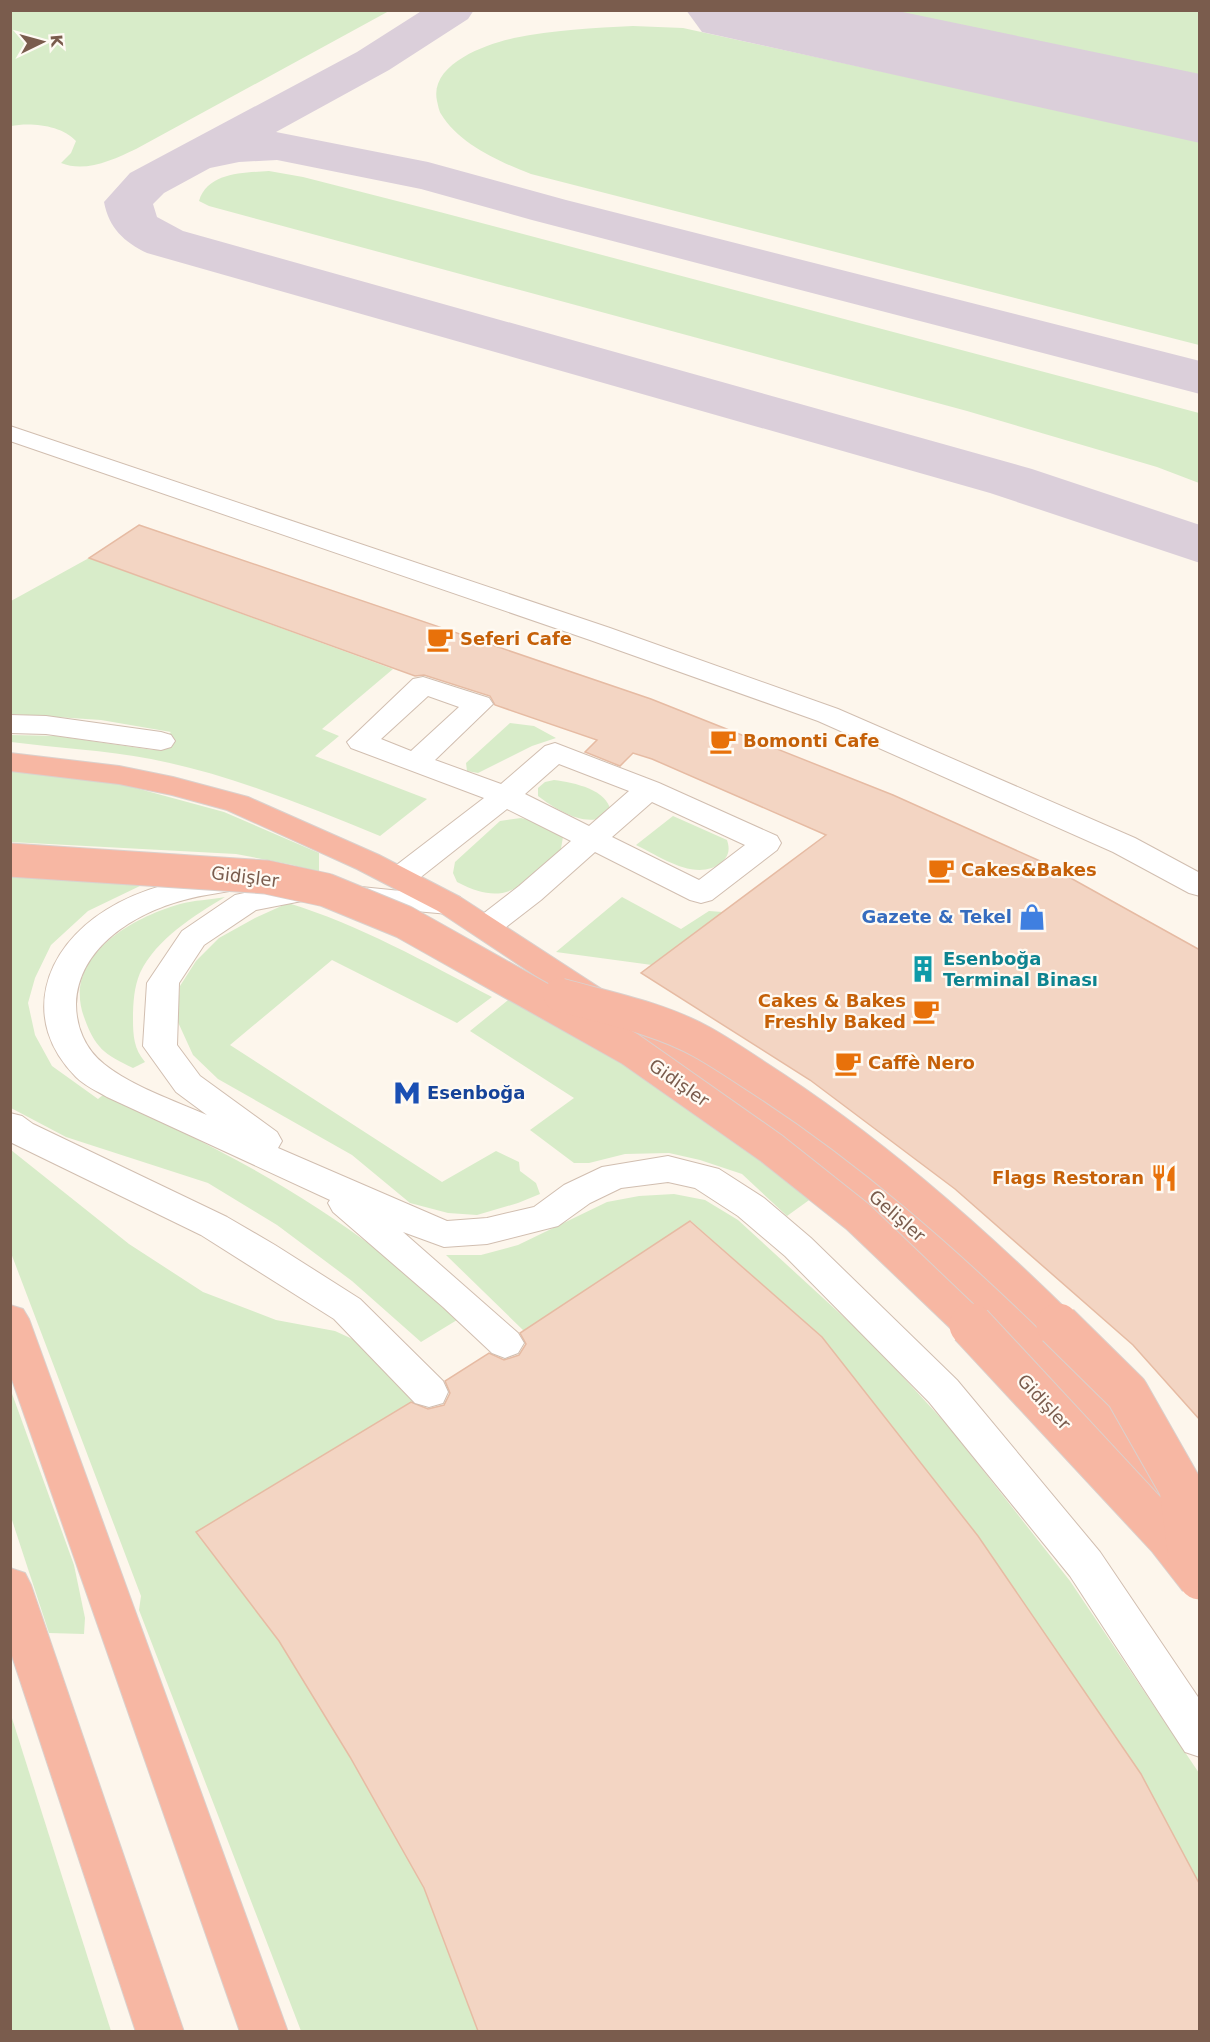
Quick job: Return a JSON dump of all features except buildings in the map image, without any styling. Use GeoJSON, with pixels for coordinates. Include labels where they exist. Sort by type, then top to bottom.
{"type":"FeatureCollection","features":[{"type":"Feature","properties":{"kind":"highway","name":"Gelişler"},"geometry":{"type":"LineString","coordinates":[[10,762],[99,772],[161,783],[228,800],[281,821],[401,877],[486,927],[811,1142],[951,1263],[1086,1404],[1165,1490],[1200,1533]]}},
{"type":"Feature","properties":{"kind":"highway","name":"Gidişler"},"geometry":{"type":"LineString","coordinates":[[10,860],[266,877],[326,890],[404,922],[468,960],[630,1048],[771,1148],[858,1217],[958,1311],[1160,1528],[1197,1573]]}},
{"type":"Feature","properties":{"kind":"highway"},"geometry":{"type":"LineString","coordinates":[[468,960],[546,991],[653,1021],[701,1041],[800,1104],[909,1187],[1007,1274],[1127,1393],[1181,1488],[1197,1573]]}},
{"type":"Feature","properties":{"kind":"highway"},"geometry":{"type":"LineString","coordinates":[[10,1319],[264,2031]]}},
{"type":"Feature","properties":{"kind":"highway"},"geometry":{"type":"LineString","coordinates":[[10,1585],[160,2031]]}},
{"type":"Feature","properties":{"kind":"lane"},"geometry":{"type":"LineString","coordinates":[[10,433],[600,634],[828,715],[1124,845],[1200,886]]}},
{"type":"Feature","properties":{"kind":"lane"},"geometry":{"type":"LineString","coordinates":[[10,724],[45,725],[161,741]]}},
{"type":"Feature","properties":{"kind":"lane"},"geometry":{"type":"LineString","coordinates":[[401,877],[505,796],[555,752],[649,789],[766,843],[701,893],[505,796],[417,762]]}},
{"type":"Feature","properties":{"kind":"lane"},"geometry":{"type":"LineString","coordinates":[[486,927],[594,839],[649,789]]}},
{"type":"Feature","properties":{"kind":"lane"},"geometry":{"type":"LineString","coordinates":[[266,877],[209,884],[176,891],[152,900],[104,926],[83,945],[68,968],[59,993],[59,1020],[69,1047],[89,1070],[119,1089],[323,1183],[444,1234],[487,1231],[545,1217],[577,1194],[614,1176],[668,1169],[706,1178],[751,1207],[798,1247],[943,1391],[1085,1564],[1200,1738]]}},
{"type":"Feature","properties":{"kind":"lane"},"geometry":{"type":"LineString","coordinates":[[449,904],[302,891],[246,902],[193,938],[163,983],[160,1046],[188,1084],[323,1183],[456,1297],[505,1343]]}},
{"type":"Feature","properties":{"kind":"lane"},"geometry":{"type":"LineString","coordinates":[[10,1125],[21,1133],[214,1226],[347,1309],[429,1392]]}},
{"type":"Feature","properties":{"kind":"lane"},"geometry":{"type":"LineString","coordinates":[[34,1654],[102,1811],[181,2031]]}},
{"type":"Feature","properties":{"kind":"green space"},"geometry":{"type":"Polygon","coordinates":[[[11,10],[389,11],[136,149],[99,164],[80,167],[61,163],[71,153],[76,141],[63,131],[27,124],[11,126],[11,10]]]}},
{"type":"Feature","properties":{"kind":"green space"},"geometry":{"type":"Polygon","coordinates":[[[876,11],[1199,11],[1199,80],[1165,72],[876,11]]]}},
{"type":"Feature","properties":{"kind":"green space"},"geometry":{"type":"Polygon","coordinates":[[[633,26],[683,28],[1199,141],[1199,345],[531,174],[494,158],[469,143],[449,125],[440,113],[437,88],[442,76],[450,66],[475,51],[502,41],[529,35],[633,26]]]}},
{"type":"Feature","properties":{"kind":"green space"},"geometry":{"type":"Polygon","coordinates":[[[269,171],[303,177],[436,211],[1199,413],[1199,483],[1157,467],[967,411],[209,206],[199,201],[210,184],[218,179],[238,174],[269,171]]]}},
{"type":"Feature","properties":{"kind":"green space"},"geometry":{"type":"Polygon","coordinates":[[[89,558],[393,669],[322,729],[339,736],[315,756],[427,799],[380,836],[267,792],[180,765],[116,753],[11,742],[11,735],[57,736],[153,750],[171,732],[101,720],[11,714],[11,601],[89,558]]]}},
{"type":"Feature","properties":{"kind":"green space"},"geometry":{"type":"Polygon","coordinates":[[[510,723],[534,726],[556,738],[532,746],[478,773],[467,771],[466,763],[510,723]]]}},
{"type":"Feature","properties":{"kind":"green space"},"geometry":{"type":"Polygon","coordinates":[[[11,768],[121,784],[224,812],[319,853],[319,874],[293,865],[236,854],[11,842],[11,768]]]}},
{"type":"Feature","properties":{"kind":"green space"},"geometry":{"type":"Polygon","coordinates":[[[554,780],[589,788],[603,798],[611,812],[594,820],[564,813],[538,796],[538,788],[545,782],[554,780]]]}},
{"type":"Feature","properties":{"kind":"green space"},"geometry":{"type":"Polygon","coordinates":[[[673,816],[727,840],[728,852],[725,859],[713,867],[702,870],[691,869],[668,861],[636,845],[673,816]]]}},
{"type":"Feature","properties":{"kind":"green space"},"geometry":{"type":"Polygon","coordinates":[[[521,818],[537,822],[563,837],[560,854],[524,883],[502,893],[474,890],[457,882],[453,873],[455,862],[500,821],[521,818]]]}},
{"type":"Feature","properties":{"kind":"green space"},"geometry":{"type":"Polygon","coordinates":[[[10,877],[142,885],[88,911],[51,945],[35,978],[28,1003],[35,1035],[52,1066],[98,1099],[103,1095],[176,1129],[247,1166],[316,1207],[381,1253],[457,1320],[421,1342],[352,1281],[277,1225],[208,1183],[66,1137],[11,1108],[10,877]]]}},
{"type":"Feature","properties":{"kind":"green space"},"geometry":{"type":"Polygon","coordinates":[[[225,897],[177,929],[156,949],[140,973],[134,996],[133,1031],[136,1047],[145,1062],[133,1068],[108,1054],[97,1043],[88,1028],[80,995],[83,976],[92,959],[105,943],[141,919],[180,904],[225,897]]]}},
{"type":"Feature","properties":{"kind":"green space"},"geometry":{"type":"Polygon","coordinates":[[[622,897],[681,929],[709,911],[723,912],[652,965],[556,952],[622,897]]]}},
{"type":"Feature","properties":{"kind":"green space"},"geometry":{"type":"Polygon","coordinates":[[[288,903],[367,933],[492,997],[457,1023],[332,960],[230,1045],[442,1182],[496,1151],[519,1162],[520,1171],[536,1183],[540,1194],[477,1215],[448,1213],[410,1203],[352,1155],[218,1079],[193,1055],[177,1020],[180,986],[196,961],[219,938],[288,903]]]}},
{"type":"Feature","properties":{"kind":"green space"},"geometry":{"type":"Polygon","coordinates":[[[513,996],[677,1096],[812,1198],[787,1216],[742,1174],[700,1160],[669,1153],[625,1154],[589,1163],[574,1163],[530,1130],[574,1098],[470,1031],[513,996]]]}},
{"type":"Feature","properties":{"kind":"green space"},"geometry":{"type":"Polygon","coordinates":[[[11,1150],[129,1244],[203,1292],[276,1320],[335,1331],[372,1348],[418,1399],[197,1532],[279,1641],[350,1757],[424,1888],[478,2031],[301,2031],[139,1610],[141,1596],[11,1253],[11,1150]]]}},
{"type":"Feature","properties":{"kind":"green space"},"geometry":{"type":"Polygon","coordinates":[[[674,1194],[705,1200],[738,1220],[871,1342],[949,1427],[1070,1581],[1199,1773],[1199,1885],[822,1337],[691,1221],[524,1331],[446,1255],[481,1255],[518,1245],[607,1202],[639,1196],[674,1194]]]}},
{"type":"Feature","properties":{"kind":"green space"},"geometry":{"type":"Polygon","coordinates":[[[10,1388],[74,1565],[85,1618],[84,1634],[49,1633],[11,1517],[10,1388]]]}},
{"type":"Feature","properties":{"kind":"green space"},"geometry":{"type":"Polygon","coordinates":[[[11,1715],[111,2031],[11,2031],[11,1715]]]}},
{"type":"Feature","properties":{"kind":"taxiway"},"geometry":{"type":"LineString","coordinates":[[453,10],[373,61],[147,183],[128,202],[136,223],[145,232],[165,242],[1011,481],[1200,545]]}},
{"type":"Feature","properties":{"kind":"taxiway"},"geometry":{"type":"LineString","coordinates":[[210,154],[239,148],[277,146],[428,176],[549,210],[1200,378]]}},
{"type":"Feature","properties":{"kind":"runway"},"geometry":{"type":"LineString","coordinates":[[739,10],[1200,109]]}},
{"type":"Feature","properties":{"kind":"place","name":"Seferi Cafe"},"geometry":{"type":"Point","coordinates":[440,639]}},
{"type":"Feature","properties":{"kind":"place","name":"Bomonti Cafe"},"geometry":{"type":"Point","coordinates":[723,741]}},
{"type":"Feature","properties":{"kind":"place","name":"Cakes&Bakes"},"geometry":{"type":"Point","coordinates":[941,870]}},
{"type":"Feature","properties":{"kind":"place","name":"Gazete & Tekel"},"geometry":{"type":"Point","coordinates":[1032,917]}},
{"type":"Feature","properties":{"kind":"place","name":"Esenboğa Terminal Binası"},"geometry":{"type":"Point","coordinates":[923,969]}},
{"type":"Feature","properties":{"kind":"place","name":"Cakes & Bakes Freshly Baked"},"geometry":{"type":"Point","coordinates":[926,1011]}},
{"type":"Feature","properties":{"kind":"place","name":"Caffè Nero"},"geometry":{"type":"Point","coordinates":[848,1063]}},
{"type":"Feature","properties":{"kind":"place","name":"Esenboğa"},"geometry":{"type":"Point","coordinates":[407,1093]}},
{"type":"Feature","properties":{"kind":"place","name":"Flags Restoran"},"geometry":{"type":"Point","coordinates":[1164,1178]}}]}
